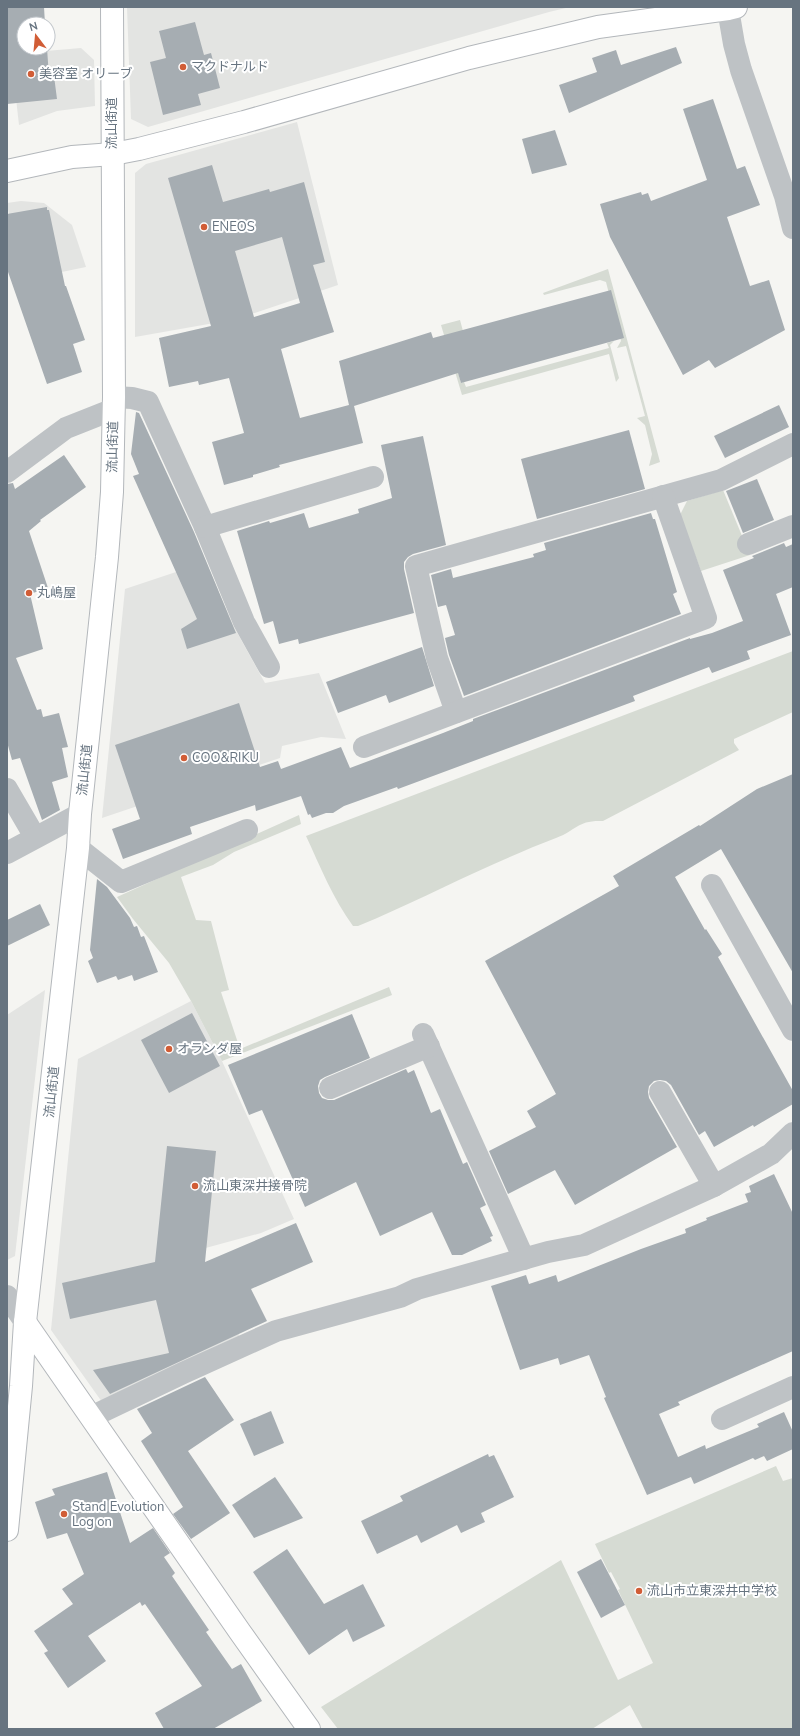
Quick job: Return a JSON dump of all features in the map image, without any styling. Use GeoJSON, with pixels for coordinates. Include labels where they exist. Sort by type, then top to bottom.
{"type":"FeatureCollection","features":[{"type":"Feature","properties":{"kind":"street","name":"流山街道"},"geometry":{"type":"LineString","coordinates":[[7,1530],[21,1386],[25,1322],[78,848],[80,814],[107,557],[112,492],[114,403],[112,7]]}},
{"type":"Feature","properties":{"kind":"street"},"geometry":{"type":"LineString","coordinates":[[7,170],[72,157],[113,154],[139,149],[244,122],[469,58],[598,28],[732,8],[734,44],[741,70],[785,196],[793,228]]}},
{"type":"Feature","properties":{"kind":"street"},"geometry":{"type":"LineString","coordinates":[[7,472],[66,428],[114,403],[132,398],[148,402],[205,527],[244,622],[269,667]]}},
{"type":"Feature","properties":{"kind":"street"},"geometry":{"type":"LineString","coordinates":[[456,712],[437,658],[416,566],[721,480],[793,444]]}},
{"type":"Feature","properties":{"kind":"street"},"geometry":{"type":"LineString","coordinates":[[205,527],[373,477]]}},
{"type":"Feature","properties":{"kind":"street"},"geometry":{"type":"LineString","coordinates":[[364,748],[706,618],[663,496]]}},
{"type":"Feature","properties":{"kind":"street"},"geometry":{"type":"LineString","coordinates":[[748,544],[793,526]]}},
{"type":"Feature","properties":{"kind":"street"},"geometry":{"type":"LineString","coordinates":[[7,789],[35,837]]}},
{"type":"Feature","properties":{"kind":"street"},"geometry":{"type":"LineString","coordinates":[[7,853],[80,814]]}},
{"type":"Feature","properties":{"kind":"street"},"geometry":{"type":"LineString","coordinates":[[78,848],[121,882],[247,830]]}},
{"type":"Feature","properties":{"kind":"street"},"geometry":{"type":"LineString","coordinates":[[712,885],[793,1030]]}},
{"type":"Feature","properties":{"kind":"street"},"geometry":{"type":"LineString","coordinates":[[330,1088],[426,1040],[524,1259]]}},
{"type":"Feature","properties":{"kind":"street"},"geometry":{"type":"LineString","coordinates":[[660,1092],[714,1186]]}},
{"type":"Feature","properties":{"kind":"street"},"geometry":{"type":"LineString","coordinates":[[91,1417],[276,1331],[400,1297],[417,1290],[548,1252],[584,1245],[714,1186],[771,1154],[793,1133]]}},
{"type":"Feature","properties":{"kind":"street"},"geometry":{"type":"LineString","coordinates":[[7,1296],[240,1632],[310,1729]]}},
{"type":"Feature","properties":{"kind":"street"},"geometry":{"type":"LineString","coordinates":[[722,1419],[793,1387]]}},
{"type":"Feature","properties":{"kind":"shaded area"},"geometry":{"type":"Polygon","coordinates":[[[127,7],[570,7],[148,127],[131,119],[127,7]]]}},
{"type":"Feature","properties":{"kind":"shaded area"},"geometry":{"type":"Polygon","coordinates":[[[81,48],[94,60],[95,106],[57,111],[19,125],[11,54],[16,54],[16,56],[56,56],[56,50],[81,48]]]}},
{"type":"Feature","properties":{"kind":"shaded area"},"geometry":{"type":"Polygon","coordinates":[[[297,122],[338,285],[237,319],[135,337],[135,173],[146,164],[297,122]]]}},
{"type":"Feature","properties":{"kind":"shaded area"},"geometry":{"type":"Polygon","coordinates":[[[21,201],[44,203],[72,225],[86,267],[23,280],[7,205],[7,203],[21,201]]]}},
{"type":"Feature","properties":{"kind":"shaded area"},"geometry":{"type":"Polygon","coordinates":[[[608,269],[660,462],[649,466],[652,454],[645,425],[637,418],[645,416],[626,346],[617,348],[621,341],[606,282],[600,280],[544,295],[543,293],[608,269]]]}},
{"type":"Feature","properties":{"kind":"shaded area"},"geometry":{"type":"Polygon","coordinates":[[[460,320],[463,331],[448,335],[461,383],[464,382],[466,387],[609,348],[607,343],[614,341],[610,345],[619,378],[616,382],[609,354],[462,395],[441,325],[460,320]]]}},
{"type":"Feature","properties":{"kind":"shaded area"},"geometry":{"type":"Polygon","coordinates":[[[723,490],[750,555],[701,571],[680,515],[687,501],[723,490]]]}},
{"type":"Feature","properties":{"kind":"shaded area"},"geometry":{"type":"Polygon","coordinates":[[[206,562],[234,627],[265,683],[319,673],[346,739],[321,737],[282,746],[280,758],[102,818],[125,589],[206,562]]]}},
{"type":"Feature","properties":{"kind":"shaded area"},"geometry":{"type":"Polygon","coordinates":[[[793,651],[793,712],[734,739],[734,743],[739,750],[603,821],[594,821],[582,824],[563,835],[460,879],[358,926],[353,926],[339,905],[306,836],[793,651]]]}},
{"type":"Feature","properties":{"kind":"shaded area"},"geometry":{"type":"Polygon","coordinates":[[[299,815],[301,824],[234,852],[213,865],[181,877],[196,920],[211,921],[229,990],[221,992],[240,1049],[389,987],[392,995],[222,1061],[191,1001],[169,963],[117,897],[299,815]]]}},
{"type":"Feature","properties":{"kind":"shaded area"},"geometry":{"type":"Polygon","coordinates":[[[45,990],[15,1256],[7,1260],[7,1015],[45,990]]]}},
{"type":"Feature","properties":{"kind":"shaded area"},"geometry":{"type":"Polygon","coordinates":[[[191,1001],[222,1061],[294,1219],[261,1233],[191,1252],[242,1340],[102,1402],[51,1330],[78,1059],[191,1001]]]}},
{"type":"Feature","properties":{"kind":"shaded area","name":"流山市立東深井中学校"},"geometry":{"type":"Polygon","coordinates":[[[776,1466],[783,1481],[793,1478],[793,1729],[643,1729],[630,1705],[592,1729],[338,1729],[321,1707],[561,1560],[618,1680],[653,1663],[618,1590],[620,1589],[611,1572],[609,1573],[595,1544],[776,1466]]]}},
{"type":"Feature","properties":{"kind":"building"},"geometry":{"type":"Polygon","coordinates":[[[7,7],[44,7],[45,16],[16,16],[16,56],[48,56],[49,77],[54,76],[57,99],[7,104],[7,7]]]}},
{"type":"Feature","properties":{"kind":"building"},"geometry":{"type":"Polygon","coordinates":[[[195,22],[204,55],[211,53],[220,88],[198,94],[201,105],[163,115],[150,62],[166,58],[159,31],[195,22]]]}},
{"type":"Feature","properties":{"kind":"building"},"geometry":{"type":"Polygon","coordinates":[[[676,47],[682,63],[569,113],[559,85],[597,72],[592,58],[616,50],[621,65],[676,47]]]}},
{"type":"Feature","properties":{"kind":"building"},"geometry":{"type":"Polygon","coordinates":[[[713,99],[737,169],[745,166],[760,205],[727,217],[750,286],[769,280],[785,330],[715,368],[709,360],[683,375],[610,237],[600,204],[641,192],[642,195],[648,193],[651,201],[707,180],[683,109],[713,99]]]}},
{"type":"Feature","properties":{"kind":"building"},"geometry":{"type":"Polygon","coordinates":[[[555,130],[567,165],[532,174],[522,139],[555,130]]]}},
{"type":"Feature","properties":{"kind":"building"},"geometry":{"type":"Polygon","coordinates":[[[212,165],[223,202],[269,189],[270,192],[304,182],[325,262],[313,265],[334,332],[281,349],[300,418],[349,405],[339,361],[431,332],[433,338],[611,290],[624,338],[461,383],[458,373],[354,406],[363,443],[279,465],[280,467],[253,475],[253,477],[224,485],[212,442],[244,433],[229,378],[199,385],[198,381],[169,387],[159,338],[211,326],[168,178],[212,165]],[[282,237],[235,251],[254,317],[300,303],[282,237]]]}},
{"type":"Feature","properties":{"kind":"building"},"geometry":{"type":"Polygon","coordinates":[[[47,207],[47,210],[49,210],[65,286],[85,340],[73,344],[82,372],[47,384],[7,269],[7,214],[47,207]]]}},
{"type":"Feature","properties":{"kind":"building"},"geometry":{"type":"Polygon","coordinates":[[[779,405],[789,427],[725,458],[714,436],[779,405]]]}},
{"type":"Feature","properties":{"kind":"building"},"geometry":{"type":"Polygon","coordinates":[[[136,412],[139,413],[194,532],[236,633],[187,649],[181,629],[197,619],[133,476],[139,474],[131,454],[136,412]]]}},
{"type":"Feature","properties":{"kind":"building"},"geometry":{"type":"Polygon","coordinates":[[[629,430],[645,489],[537,519],[521,459],[629,430]]]}},
{"type":"Feature","properties":{"kind":"building"},"geometry":{"type":"Polygon","coordinates":[[[423,436],[446,545],[413,554],[404,562],[404,569],[414,613],[299,644],[298,639],[279,644],[273,621],[264,624],[237,531],[269,521],[270,523],[304,513],[309,528],[359,513],[358,509],[392,498],[381,445],[423,436]]]}},
{"type":"Feature","properties":{"kind":"building"},"geometry":{"type":"Polygon","coordinates":[[[64,455],[86,487],[40,520],[41,521],[29,531],[48,588],[30,594],[43,649],[16,658],[37,710],[41,709],[43,717],[59,713],[68,747],[62,748],[68,777],[52,782],[60,810],[42,820],[20,758],[12,760],[7,742],[7,484],[13,483],[15,489],[64,455]]]}},
{"type":"Feature","properties":{"kind":"building"},"geometry":{"type":"Polygon","coordinates":[[[757,479],[774,520],[743,533],[726,491],[757,479]]]}},
{"type":"Feature","properties":{"kind":"building"},"geometry":{"type":"Polygon","coordinates":[[[651,513],[653,519],[655,519],[677,592],[673,594],[681,614],[464,696],[449,655],[445,638],[455,635],[446,605],[438,607],[431,575],[451,569],[453,578],[534,557],[533,554],[546,550],[544,543],[651,513]]]}},
{"type":"Feature","properties":{"kind":"building"},"geometry":{"type":"Polygon","coordinates":[[[784,543],[786,547],[793,544],[793,587],[776,594],[791,635],[747,651],[750,659],[712,673],[709,667],[633,696],[635,701],[398,789],[397,787],[344,806],[333,813],[326,813],[312,818],[310,814],[308,815],[301,796],[256,811],[255,805],[190,827],[192,834],[123,859],[112,829],[140,819],[115,745],[239,703],[260,767],[278,761],[281,769],[341,747],[350,768],[443,733],[473,721],[473,719],[690,638],[712,633],[743,621],[723,570],[754,558],[752,556],[784,543]]]}},
{"type":"Feature","properties":{"kind":"building"},"geometry":{"type":"Polygon","coordinates":[[[422,647],[434,686],[389,703],[386,695],[338,713],[326,682],[422,647]]]}},
{"type":"Feature","properties":{"kind":"building"},"geometry":{"type":"Polygon","coordinates":[[[793,774],[793,973],[721,849],[675,877],[705,930],[706,929],[722,954],[718,957],[793,1091],[793,1104],[754,1127],[753,1125],[714,1147],[705,1131],[699,1135],[671,1085],[666,1081],[654,1081],[649,1086],[649,1098],[677,1147],[575,1205],[555,1170],[508,1194],[489,1151],[536,1127],[527,1111],[556,1094],[485,961],[619,886],[613,876],[699,825],[700,826],[757,789],[793,774]]]}},
{"type":"Feature","properties":{"kind":"building"},"geometry":{"type":"Polygon","coordinates":[[[97,879],[107,887],[130,918],[134,927],[137,926],[141,937],[144,936],[158,972],[134,981],[132,975],[118,980],[116,976],[97,983],[88,961],[93,958],[90,950],[97,879]]]}},
{"type":"Feature","properties":{"kind":"building"},"geometry":{"type":"Polygon","coordinates":[[[40,904],[50,925],[7,946],[7,920],[40,904]]]}},
{"type":"Feature","properties":{"kind":"building"},"geometry":{"type":"Polygon","coordinates":[[[192,1013],[220,1066],[169,1093],[141,1040],[192,1013]]]}},
{"type":"Feature","properties":{"kind":"building"},"geometry":{"type":"Polygon","coordinates":[[[352,1014],[370,1058],[320,1080],[318,1086],[319,1093],[322,1098],[334,1100],[406,1069],[408,1073],[414,1070],[431,1113],[440,1109],[463,1164],[467,1162],[486,1205],[480,1208],[493,1236],[490,1237],[492,1241],[462,1255],[452,1255],[432,1212],[380,1236],[356,1182],[305,1207],[262,1110],[249,1115],[228,1065],[352,1014]]]}},
{"type":"Feature","properties":{"kind":"building"},"geometry":{"type":"Polygon","coordinates":[[[167,1146],[216,1151],[205,1262],[296,1223],[313,1262],[251,1289],[267,1321],[110,1394],[93,1370],[169,1353],[156,1300],[70,1319],[62,1283],[155,1262],[167,1146]]]}},
{"type":"Feature","properties":{"kind":"building"},"geometry":{"type":"Polygon","coordinates":[[[774,1174],[793,1214],[793,1351],[678,1402],[680,1405],[659,1414],[678,1457],[705,1445],[706,1449],[759,1427],[757,1424],[784,1412],[793,1432],[793,1449],[767,1461],[764,1456],[755,1460],[753,1458],[694,1484],[691,1477],[647,1495],[604,1398],[606,1397],[589,1355],[560,1365],[558,1358],[520,1370],[491,1286],[526,1275],[529,1284],[556,1275],[558,1282],[686,1233],[685,1229],[707,1220],[706,1218],[748,1202],[745,1194],[751,1192],[749,1186],[774,1174]]]}},
{"type":"Feature","properties":{"kind":"building"},"geometry":{"type":"Polygon","coordinates":[[[205,1377],[234,1420],[188,1451],[230,1513],[191,1539],[173,1514],[183,1507],[141,1441],[152,1433],[137,1409],[205,1377]]]}},
{"type":"Feature","properties":{"kind":"building"},"geometry":{"type":"Polygon","coordinates":[[[271,1411],[284,1443],[254,1456],[240,1424],[271,1411]]]}},
{"type":"Feature","properties":{"kind":"building"},"geometry":{"type":"Polygon","coordinates":[[[488,1454],[489,1457],[494,1455],[514,1497],[481,1513],[485,1522],[461,1533],[457,1525],[421,1543],[417,1535],[377,1554],[361,1521],[403,1501],[400,1496],[488,1454]]]}},
{"type":"Feature","properties":{"kind":"building"},"geometry":{"type":"Polygon","coordinates":[[[107,1472],[130,1543],[153,1528],[170,1553],[164,1557],[175,1573],[172,1576],[209,1630],[206,1632],[232,1669],[241,1664],[262,1701],[213,1729],[164,1729],[155,1713],[202,1686],[145,1604],[142,1606],[140,1602],[88,1636],[106,1661],[68,1688],[44,1653],[48,1651],[34,1631],[73,1604],[62,1589],[84,1574],[67,1533],[47,1539],[35,1502],[55,1495],[52,1489],[107,1472]]]}},
{"type":"Feature","properties":{"kind":"building"},"geometry":{"type":"Polygon","coordinates":[[[275,1477],[303,1518],[254,1538],[232,1505],[275,1477]]]}},
{"type":"Feature","properties":{"kind":"building"},"geometry":{"type":"Polygon","coordinates":[[[287,1549],[324,1604],[363,1584],[385,1626],[353,1642],[347,1629],[309,1655],[253,1572],[287,1549]]]}},
{"type":"Feature","properties":{"kind":"building"},"geometry":{"type":"Polygon","coordinates":[[[601,1559],[625,1605],[601,1618],[577,1572],[601,1559]]]}},
{"type":"Feature","properties":{"kind":"place","name":"マクドナルド"},"geometry":{"type":"Point","coordinates":[183,67]}},
{"type":"Feature","properties":{"kind":"place","name":"美容室 オリーブ"},"geometry":{"type":"Point","coordinates":[31,74]}},
{"type":"Feature","properties":{"kind":"place","name":"ENEOS"},"geometry":{"type":"Point","coordinates":[204,227]}},
{"type":"Feature","properties":{"kind":"place","name":"丸嶋屋"},"geometry":{"type":"Point","coordinates":[29,593]}},
{"type":"Feature","properties":{"kind":"place","name":"COO&RIKU"},"geometry":{"type":"Point","coordinates":[184,758]}},
{"type":"Feature","properties":{"kind":"place","name":"オランダ屋"},"geometry":{"type":"Point","coordinates":[169,1049]}},
{"type":"Feature","properties":{"kind":"place","name":"流山東深井接骨院"},"geometry":{"type":"Point","coordinates":[195,1186]}},
{"type":"Feature","properties":{"kind":"place","name":"Stand Evolution Log on"},"geometry":{"type":"Point","coordinates":[64,1514]}},
{"type":"Feature","properties":{"kind":"place","name":"流山市立東深井中学校"},"geometry":{"type":"Point","coordinates":[639,1591]}}]}
